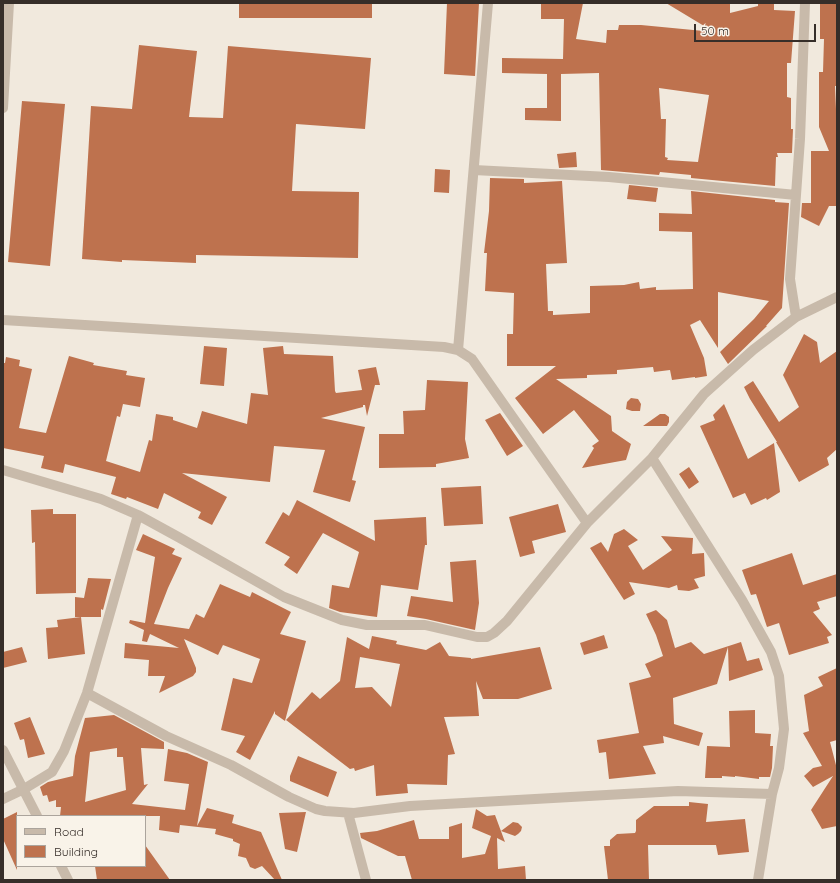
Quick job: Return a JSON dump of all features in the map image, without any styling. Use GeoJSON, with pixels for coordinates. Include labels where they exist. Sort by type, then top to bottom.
{"type":"FeatureCollection","features":[{"type":"Feature","properties":{"kind":"street"},"geometry":{"type":"LineString","coordinates":[[3,108],[9,3]]}},
{"type":"Feature","properties":{"kind":"street"},"geometry":{"type":"LineString","coordinates":[[458,350],[488,3]]}},
{"type":"Feature","properties":{"kind":"street"},"geometry":{"type":"LineString","coordinates":[[796,317],[790,279],[800,139],[805,3]]}},
{"type":"Feature","properties":{"kind":"street"},"geometry":{"type":"LineString","coordinates":[[474,170],[609,177],[796,194]]}},
{"type":"Feature","properties":{"kind":"street"},"geometry":{"type":"LineString","coordinates":[[3,470],[101,499],[138,515],[284,597],[342,620],[367,625],[425,625],[477,637],[487,637],[494,633],[507,621],[587,523],[652,458],[704,394],[753,350],[796,317],[837,297]]}},
{"type":"Feature","properties":{"kind":"street"},"geometry":{"type":"LineString","coordinates":[[3,320],[437,347],[458,350],[472,359],[476,364],[587,523]]}},
{"type":"Feature","properties":{"kind":"street"},"geometry":{"type":"LineString","coordinates":[[652,458],[742,600],[771,652],[779,676],[784,729],[779,768],[772,794],[758,880]]}},
{"type":"Feature","properties":{"kind":"street"},"geometry":{"type":"LineString","coordinates":[[3,799],[24,789],[52,772],[64,751],[87,693],[138,515]]}},
{"type":"Feature","properties":{"kind":"street"},"geometry":{"type":"LineString","coordinates":[[87,693],[166,736],[231,765],[289,797],[316,809],[348,812],[410,806],[678,791],[772,794]]}},
{"type":"Feature","properties":{"kind":"street"},"geometry":{"type":"LineString","coordinates":[[3,750],[37,815]]}},
{"type":"Feature","properties":{"kind":"street"},"geometry":{"type":"LineString","coordinates":[[348,812],[366,880]]}},
{"type":"Feature","properties":{"kind":"street"},"geometry":{"type":"LineString","coordinates":[[62,867],[68,880]]}},
{"type":"Feature","properties":{"kind":"building"},"geometry":{"type":"Polygon","coordinates":[[[239,3],[372,3],[372,18],[239,18],[239,3]]]}},
{"type":"Feature","properties":{"kind":"building"},"geometry":{"type":"Polygon","coordinates":[[[447,3],[479,3],[475,76],[444,74],[447,3]]]}},
{"type":"Feature","properties":{"kind":"building"},"geometry":{"type":"Polygon","coordinates":[[[541,3],[583,3],[576,39],[606,43],[607,30],[618,30],[619,25],[641,25],[714,32],[666,3],[730,3],[730,13],[758,6],[758,3],[774,4],[774,10],[795,11],[791,63],[787,63],[787,97],[791,98],[791,129],[793,129],[792,153],[777,153],[778,157],[776,157],[775,186],[691,178],[691,175],[660,172],[659,175],[601,170],[599,73],[561,74],[561,121],[525,120],[525,108],[547,108],[547,74],[502,73],[502,58],[563,59],[564,19],[541,19],[541,3]],[[659,88],[661,119],[666,119],[665,157],[668,158],[667,160],[698,162],[709,95],[659,88]]]}},
{"type":"Feature","properties":{"kind":"building"},"geometry":{"type":"Polygon","coordinates":[[[820,4],[837,4],[837,86],[835,86],[837,132],[837,206],[829,206],[819,226],[801,217],[802,203],[811,203],[811,151],[829,151],[819,127],[819,72],[823,72],[824,39],[820,39],[820,4]]]}},
{"type":"Feature","properties":{"kind":"building"},"geometry":{"type":"Polygon","coordinates":[[[139,45],[197,51],[189,117],[223,118],[228,46],[371,58],[365,129],[296,124],[292,191],[359,192],[358,258],[196,255],[196,263],[122,260],[122,262],[82,259],[91,106],[132,109],[139,45]]]}},
{"type":"Feature","properties":{"kind":"building"},"geometry":{"type":"Polygon","coordinates":[[[22,101],[65,104],[50,266],[8,262],[22,101]]]}},
{"type":"Feature","properties":{"kind":"building"},"geometry":{"type":"Polygon","coordinates":[[[576,152],[577,167],[559,168],[557,154],[576,152]]]}},
{"type":"Feature","properties":{"kind":"building"},"geometry":{"type":"Polygon","coordinates":[[[435,169],[450,170],[449,193],[434,192],[435,169]]]}},
{"type":"Feature","properties":{"kind":"building"},"geometry":{"type":"Polygon","coordinates":[[[490,178],[524,179],[524,183],[562,181],[567,263],[546,264],[548,311],[553,311],[553,315],[590,313],[590,286],[624,285],[639,282],[640,289],[656,287],[656,290],[693,289],[692,232],[659,231],[659,213],[692,214],[691,191],[775,200],[775,202],[789,203],[782,308],[767,326],[728,364],[720,352],[754,319],[769,301],[718,292],[718,348],[700,320],[690,325],[704,358],[707,376],[672,380],[670,370],[654,372],[653,367],[617,370],[617,374],[587,375],[587,378],[556,379],[611,416],[612,431],[631,444],[626,460],[582,468],[594,448],[592,446],[599,441],[574,410],[543,434],[515,398],[556,366],[507,366],[507,334],[513,334],[514,293],[485,291],[487,253],[484,253],[489,211],[490,178]]]}},
{"type":"Feature","properties":{"kind":"building"},"geometry":{"type":"Polygon","coordinates":[[[629,185],[658,188],[656,202],[627,199],[629,185]]]}},
{"type":"Feature","properties":{"kind":"building"},"geometry":{"type":"Polygon","coordinates":[[[804,334],[817,342],[820,363],[837,351],[837,449],[827,458],[829,465],[799,482],[744,387],[753,381],[779,422],[799,407],[783,375],[804,334]]]}},
{"type":"Feature","properties":{"kind":"building"},"geometry":{"type":"Polygon","coordinates":[[[204,346],[227,348],[224,386],[200,384],[204,346]]]}},
{"type":"Feature","properties":{"kind":"building"},"geometry":{"type":"Polygon","coordinates":[[[283,346],[284,354],[333,356],[336,393],[362,390],[358,370],[376,367],[380,385],[375,385],[367,416],[365,405],[363,405],[363,407],[321,418],[365,427],[352,480],[356,481],[350,502],[313,492],[325,450],[274,446],[270,482],[182,473],[227,497],[212,525],[198,518],[201,512],[164,493],[158,509],[127,497],[126,499],[111,494],[116,477],[65,464],[63,473],[41,468],[44,456],[3,448],[3,363],[5,363],[6,357],[20,360],[19,366],[32,369],[19,428],[46,433],[69,356],[94,363],[93,365],[127,371],[126,375],[145,378],[140,407],[123,404],[120,417],[117,416],[106,461],[140,472],[149,440],[152,441],[156,414],[173,417],[173,420],[197,428],[202,411],[247,424],[251,393],[268,395],[263,348],[283,346]]]}},
{"type":"Feature","properties":{"kind":"building"},"geometry":{"type":"Polygon","coordinates":[[[427,380],[468,382],[465,439],[469,458],[436,464],[436,467],[379,468],[379,434],[404,434],[403,411],[425,410],[427,380]]]}},
{"type":"Feature","properties":{"kind":"building"},"geometry":{"type":"Polygon","coordinates":[[[631,398],[638,399],[641,404],[640,411],[626,409],[627,402],[631,398]]]}},
{"type":"Feature","properties":{"kind":"building"},"geometry":{"type":"Polygon","coordinates":[[[724,404],[748,459],[774,443],[780,492],[767,500],[766,498],[751,505],[745,493],[733,498],[700,426],[715,420],[713,415],[724,404]]]}},
{"type":"Feature","properties":{"kind":"building"},"geometry":{"type":"Polygon","coordinates":[[[500,413],[523,446],[507,456],[485,420],[500,413]]]}},
{"type":"Feature","properties":{"kind":"building"},"geometry":{"type":"Polygon","coordinates":[[[660,414],[665,414],[669,417],[667,426],[643,426],[660,414]]]}},
{"type":"Feature","properties":{"kind":"building"},"geometry":{"type":"Polygon","coordinates":[[[689,467],[699,482],[689,489],[679,474],[689,467]]]}},
{"type":"Feature","properties":{"kind":"building"},"geometry":{"type":"Polygon","coordinates":[[[481,486],[483,524],[444,526],[441,488],[481,486]]]}},
{"type":"Feature","properties":{"kind":"building"},"geometry":{"type":"Polygon","coordinates":[[[297,500],[375,541],[374,520],[426,517],[427,545],[425,545],[418,590],[381,585],[377,617],[340,612],[329,608],[332,585],[349,588],[359,552],[323,533],[297,574],[284,565],[290,557],[265,543],[283,512],[289,516],[297,500]]]}},
{"type":"Feature","properties":{"kind":"building"},"geometry":{"type":"Polygon","coordinates":[[[558,504],[566,532],[532,541],[535,553],[520,557],[509,517],[558,504]]]}},
{"type":"Feature","properties":{"kind":"building"},"geometry":{"type":"Polygon","coordinates":[[[53,509],[53,514],[76,514],[76,593],[36,594],[35,542],[32,543],[31,510],[53,509]]]}},
{"type":"Feature","properties":{"kind":"building"},"geometry":{"type":"Polygon","coordinates":[[[624,529],[638,540],[628,546],[643,570],[672,550],[661,536],[693,538],[692,554],[704,553],[705,576],[694,579],[699,588],[689,591],[678,590],[677,585],[669,588],[629,582],[635,594],[624,600],[590,548],[601,542],[608,552],[614,534],[624,529]]]}},
{"type":"Feature","properties":{"kind":"building"},"geometry":{"type":"Polygon","coordinates":[[[143,534],[175,549],[172,554],[182,558],[154,624],[189,629],[196,614],[204,618],[220,584],[250,597],[252,592],[291,612],[280,634],[306,641],[285,721],[275,714],[275,711],[250,760],[236,752],[245,736],[221,730],[233,678],[252,683],[260,659],[223,645],[218,655],[184,639],[196,668],[196,672],[193,676],[159,693],[165,676],[148,676],[149,660],[124,658],[125,643],[179,648],[150,634],[147,642],[142,641],[144,630],[129,623],[130,620],[145,623],[155,557],[136,550],[143,534]]]}},
{"type":"Feature","properties":{"kind":"building"},"geometry":{"type":"Polygon","coordinates":[[[792,553],[803,585],[837,574],[837,596],[817,602],[820,609],[813,612],[832,635],[827,637],[829,643],[789,655],[779,623],[767,627],[756,594],[751,595],[742,570],[792,553]]]}},
{"type":"Feature","properties":{"kind":"building"},"geometry":{"type":"Polygon","coordinates":[[[476,560],[479,603],[475,630],[407,616],[411,596],[453,602],[450,562],[476,560]]]}},
{"type":"Feature","properties":{"kind":"building"},"geometry":{"type":"Polygon","coordinates":[[[88,578],[111,579],[103,610],[101,609],[101,617],[75,617],[75,597],[84,598],[88,578]]]}},
{"type":"Feature","properties":{"kind":"building"},"geometry":{"type":"Polygon","coordinates":[[[656,610],[667,620],[675,648],[691,642],[704,654],[741,642],[747,661],[759,658],[763,670],[729,681],[728,647],[717,684],[673,698],[674,724],[703,733],[699,746],[663,736],[664,743],[643,746],[656,774],[609,779],[606,752],[599,753],[597,740],[639,733],[629,683],[651,677],[645,664],[663,656],[656,635],[646,614],[656,610]]]}},
{"type":"Feature","properties":{"kind":"building"},"geometry":{"type":"Polygon","coordinates":[[[81,617],[85,654],[48,659],[46,628],[58,627],[57,620],[81,617]]]}},
{"type":"Feature","properties":{"kind":"building"},"geometry":{"type":"Polygon","coordinates":[[[604,635],[608,648],[584,655],[580,643],[604,635]]]}},
{"type":"Feature","properties":{"kind":"building"},"geometry":{"type":"Polygon","coordinates":[[[372,636],[397,641],[396,644],[426,650],[440,642],[449,656],[471,659],[540,647],[552,689],[518,699],[483,699],[476,681],[479,716],[444,717],[455,754],[448,755],[447,785],[407,784],[408,793],[376,796],[374,765],[355,771],[354,768],[350,769],[286,720],[312,692],[320,699],[340,681],[347,637],[369,649],[372,636]],[[360,657],[355,688],[372,687],[391,707],[400,664],[360,657]]]}},
{"type":"Feature","properties":{"kind":"building"},"geometry":{"type":"Polygon","coordinates":[[[22,647],[27,662],[3,668],[3,652],[22,647]]]}},
{"type":"Feature","properties":{"kind":"building"},"geometry":{"type":"Polygon","coordinates":[[[837,668],[837,740],[830,742],[837,769],[837,826],[822,829],[811,810],[833,776],[813,787],[804,776],[813,768],[822,766],[803,733],[809,731],[804,695],[823,686],[818,677],[837,668]]]}},
{"type":"Feature","properties":{"kind":"building"},"geometry":{"type":"Polygon","coordinates":[[[755,710],[755,733],[771,734],[770,746],[773,746],[770,777],[759,777],[759,779],[735,776],[705,778],[707,746],[730,747],[729,711],[755,710]]]}},
{"type":"Feature","properties":{"kind":"building"},"geometry":{"type":"Polygon","coordinates":[[[114,715],[164,742],[164,749],[141,748],[144,785],[148,784],[132,804],[185,810],[189,784],[164,781],[168,749],[187,753],[208,762],[197,826],[207,808],[234,815],[232,823],[261,832],[282,880],[275,880],[262,866],[255,869],[250,867],[246,858],[238,856],[240,844],[233,841],[233,839],[215,834],[216,829],[180,825],[179,833],[159,830],[160,816],[60,815],[61,807],[56,807],[56,800],[49,802],[47,795],[43,796],[40,787],[48,782],[73,776],[75,756],[85,718],[114,715]],[[117,748],[90,752],[85,802],[126,790],[123,757],[117,757],[117,748]]]}},
{"type":"Feature","properties":{"kind":"building"},"geometry":{"type":"Polygon","coordinates":[[[30,717],[45,754],[28,758],[24,739],[20,740],[14,723],[30,717]]]}},
{"type":"Feature","properties":{"kind":"building"},"geometry":{"type":"Polygon","coordinates":[[[298,756],[337,772],[328,797],[290,781],[290,776],[298,756]]]}},
{"type":"Feature","properties":{"kind":"building"},"geometry":{"type":"Polygon","coordinates":[[[689,802],[708,804],[706,822],[745,819],[749,852],[718,855],[716,845],[648,845],[649,880],[608,880],[604,846],[610,846],[610,840],[617,834],[635,833],[636,820],[654,806],[689,806],[689,802]]]}},
{"type":"Feature","properties":{"kind":"building"},"geometry":{"type":"Polygon","coordinates":[[[476,809],[487,816],[495,815],[505,842],[497,838],[498,869],[525,866],[526,880],[412,880],[405,856],[398,856],[361,838],[360,833],[377,831],[414,820],[419,839],[449,839],[449,827],[462,823],[462,858],[485,854],[491,836],[472,828],[476,809]]]}},
{"type":"Feature","properties":{"kind":"building"},"geometry":{"type":"Polygon","coordinates":[[[17,812],[17,870],[3,839],[3,819],[17,812]]]}},
{"type":"Feature","properties":{"kind":"building"},"geometry":{"type":"Polygon","coordinates":[[[306,812],[297,852],[285,849],[279,813],[306,812]]]}},
{"type":"Feature","properties":{"kind":"building"},"geometry":{"type":"Polygon","coordinates":[[[513,822],[518,823],[522,827],[518,834],[515,836],[501,831],[513,822]]]}},
{"type":"Feature","properties":{"kind":"building"},"geometry":{"type":"Polygon","coordinates":[[[146,846],[170,880],[97,880],[95,867],[146,867],[146,846]]]}}]}
